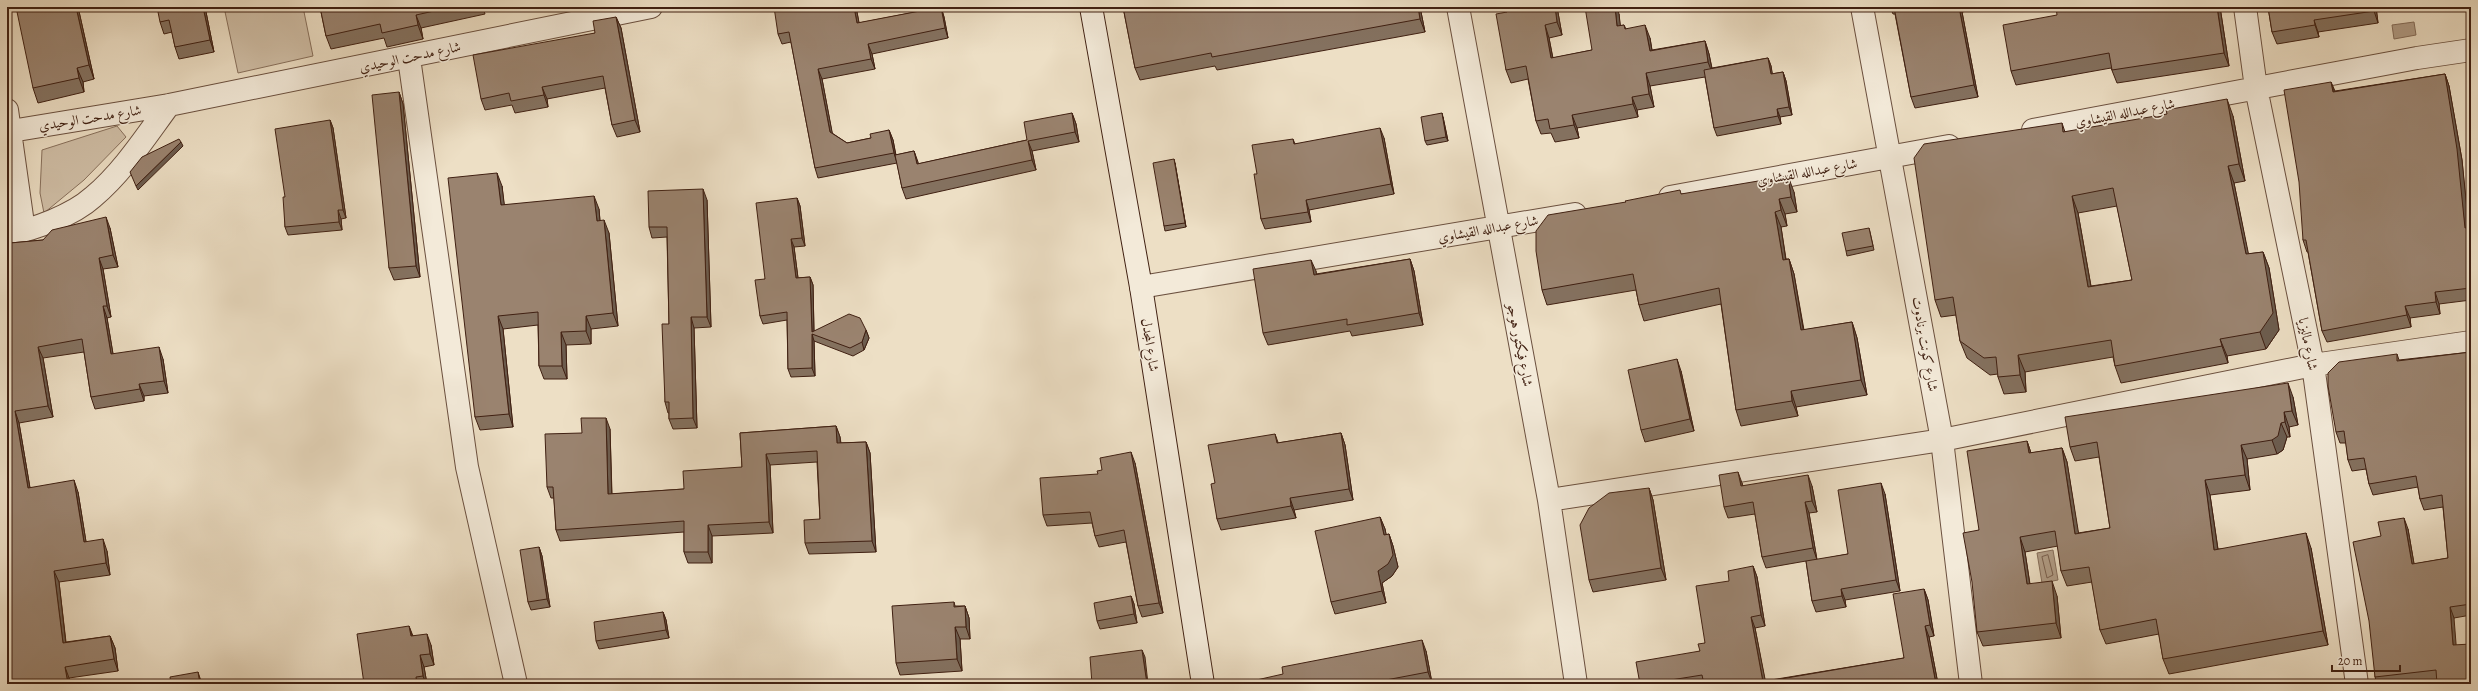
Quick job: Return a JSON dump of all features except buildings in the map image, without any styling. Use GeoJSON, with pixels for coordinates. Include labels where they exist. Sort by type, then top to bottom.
{"type":"FeatureCollection","features":[{"type":"Feature","properties":{"kind":"street","name":"شارع مدحت الوحيدي"},"geometry":{"type":"LineString","coordinates":[[169,105],[133,153],[93,198],[56,219],[15,233],[9,121],[169,105],[409,58],[561,16],[651,7]]}},
{"type":"Feature","properties":{"kind":"street","name":"شارع المجدل"},"geometry":{"type":"LineString","coordinates":[[1091,7],[1141,287],[1203,684]]}},
{"type":"Feature","properties":{"kind":"street","name":"شارع فيكتور هوجو"},"geometry":{"type":"LineString","coordinates":[[1458,7],[1549,500],[1576,684]]}},
{"type":"Feature","properties":{"kind":"street","name":"شارع كونت برنادوت"},"geometry":{"type":"LineString","coordinates":[[1862,7],[1942,440],[1970,684]]}},
{"type":"Feature","properties":{"kind":"street","name":"شارع ماليزيا"},"geometry":{"type":"LineString","coordinates":[[2245,7],[2256,88],[2313,365],[2357,684]]}},
{"type":"Feature","properties":{"kind":"street","name":"شارع عبدالله القيشاوي"},"geometry":{"type":"LineString","coordinates":[[2015,133],[2471,50]]}},
{"type":"Feature","properties":{"kind":"street"},"geometry":{"type":"LineString","coordinates":[[409,58],[467,467],[516,684]]}},
{"type":"Feature","properties":{"kind":"street","name":"شارع عبدالله القيشاوي"},"geometry":{"type":"LineString","coordinates":[[1647,201],[1968,142]]}},
{"type":"Feature","properties":{"kind":"street","name":"شارع عبدالله القيشاوي"},"geometry":{"type":"LineString","coordinates":[[1141,287],[1592,211]]}},
{"type":"Feature","properties":{"kind":"street"},"geometry":{"type":"LineString","coordinates":[[1549,500],[1942,440],[2313,365],[2471,342]]}},
{"type":"Feature","properties":{"kind":"shaded area"},"geometry":{"type":"Polygon","coordinates":[[[224,7],[303,7],[313,56],[238,73],[224,7]]]}},
{"type":"Feature","properties":{"kind":"shaded area"},"geometry":{"type":"Polygon","coordinates":[[[117,126],[126,137],[84,180],[44,213],[40,193],[42,150],[117,126]]]}},
{"type":"Feature","properties":{"kind":"water"},"geometry":{"type":"Polygon","coordinates":[[[2414,22],[2416,35],[2394,39],[2392,25],[2414,22]]]}},
{"type":"Feature","properties":{"kind":"water"},"geometry":{"type":"Polygon","coordinates":[[[2053,550],[2058,580],[2042,583],[2037,553],[2053,550]]]}}]}
